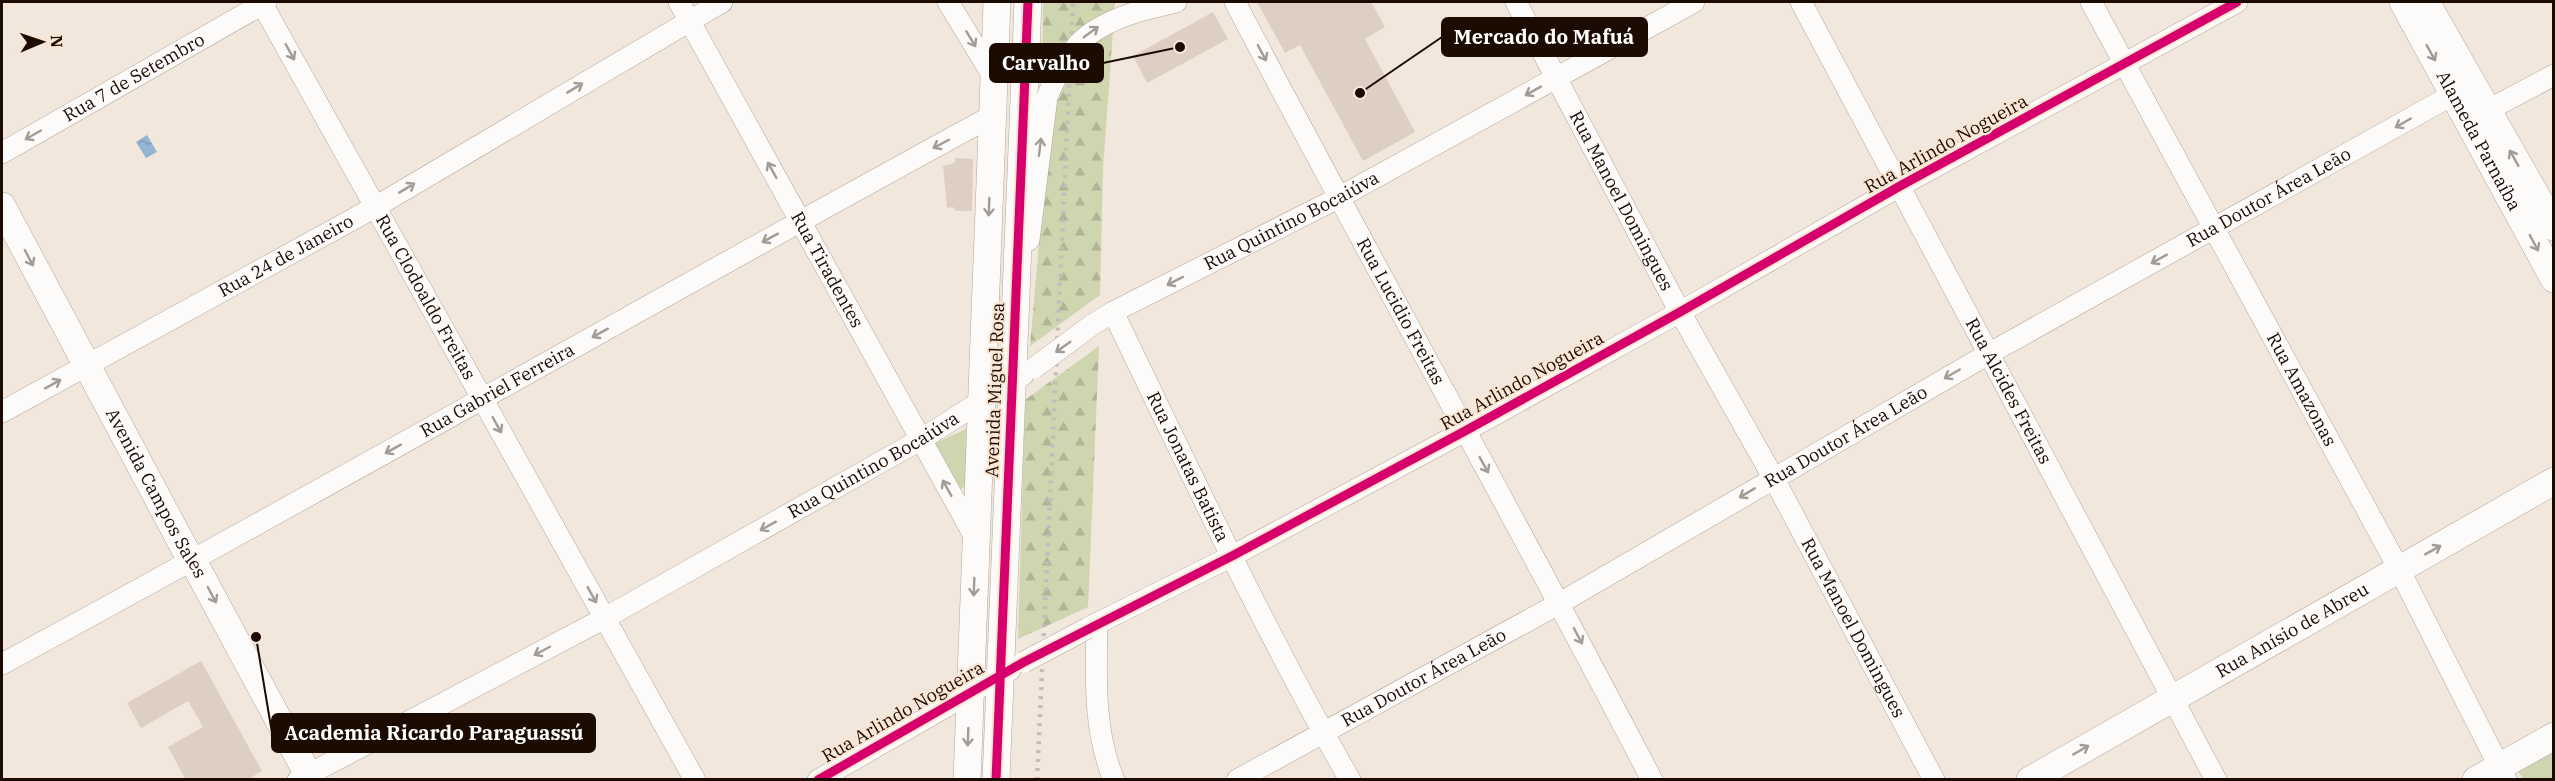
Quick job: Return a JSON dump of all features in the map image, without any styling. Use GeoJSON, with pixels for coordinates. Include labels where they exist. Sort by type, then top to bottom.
{"type":"FeatureCollection","features":[{"type":"Feature","properties":{"kind":"main road","name":"Avenida Miguel Rosa"},"geometry":{"type":"LineString","coordinates":[[967,780],[997,2]]}},
{"type":"Feature","properties":{"kind":"main road","name":"Avenida Miguel Rosa"},"geometry":{"type":"LineString","coordinates":[[996,780],[1028,2]]}},
{"type":"Feature","properties":{"kind":"main road","name":"Alameda Parnaíba"},"geometry":{"type":"LineString","coordinates":[[2403,2],[2553,279]]}},
{"type":"Feature","properties":{"kind":"main road"},"geometry":{"type":"LineString","coordinates":[[2426,2],[2553,227]]}},
{"type":"Feature","properties":{"kind":"main road","name":"Avenida Campos Sales"},"geometry":{"type":"LineString","coordinates":[[2,206],[188,555],[194,561],[306,778]]}},
{"type":"Feature","properties":{"kind":"main road","name":"Rua Anísio de Abreu"},"geometry":{"type":"LineString","coordinates":[[2030,780],[2553,481]]}},
{"type":"Feature","properties":{"kind":"main road"},"geometry":{"type":"LineString","coordinates":[[2494,775],[2553,736]]}},
{"type":"Feature","properties":{"kind":"street","name":"Rua 7 de Setembro"},"geometry":{"type":"LineString","coordinates":[[2,153],[263,2]]}},
{"type":"Feature","properties":{"kind":"street","name":"Rua Clodoaldo Freitas"},"geometry":{"type":"LineString","coordinates":[[263,2],[695,780]]}},
{"type":"Feature","properties":{"kind":"street","name":"Rua 24 de Janeiro"},"geometry":{"type":"LineString","coordinates":[[2,412],[377,206],[684,11],[722,2]]}},
{"type":"Feature","properties":{"kind":"street"},"geometry":{"type":"LineString","coordinates":[[948,2],[993,76]]}},
{"type":"Feature","properties":{"kind":"street","name":"Rua Lucidio Freitas"},"geometry":{"type":"LineString","coordinates":[[1235,2],[1338,198],[1560,603],[1652,780]]}},
{"type":"Feature","properties":{"kind":"street","name":"Rua Manoel Domingues"},"geometry":{"type":"LineString","coordinates":[[1516,2],[1680,312],[1773,477],[1934,780]]}},
{"type":"Feature","properties":{"kind":"street","name":"Rua Quintino Bocaiúva"},"geometry":{"type":"LineString","coordinates":[[306,778],[605,618],[920,440],[1035,368],[1113,312],[1338,198],[1694,2]]}},
{"type":"Feature","properties":{"kind":"street","name":"Rua Alcides Freitas"},"geometry":{"type":"LineString","coordinates":[[1801,2],[2216,780]]}},
{"type":"Feature","properties":{"kind":"street","name":"Rua Amazonas"},"geometry":{"type":"LineString","coordinates":[[2091,2],[2399,570],[2494,775]]}},
{"type":"Feature","properties":{"kind":"street","name":"Rua Arlindo Nogueira"},"geometry":{"type":"LineString","coordinates":[[818,780],[1092,625],[1232,556],[1465,431],[1680,312],[1900,186],[2126,65],[2237,2]]}},
{"type":"Feature","properties":{"kind":"street"},"geometry":{"type":"LineString","coordinates":[[1015,287],[1026,254],[1031,227],[1047,97],[1066,58],[1092,30],[1114,19],[1158,4]]}},
{"type":"Feature","properties":{"kind":"street","name":"Rua Tiradentes"},"geometry":{"type":"LineString","coordinates":[[684,11],[976,539]]}},
{"type":"Feature","properties":{"kind":"street"},"geometry":{"type":"LineString","coordinates":[[2488,110],[2553,75]]}},
{"type":"Feature","properties":{"kind":"street","name":"Rua Doutor Área Leão"},"geometry":{"type":"LineString","coordinates":[[1237,780],[1322,731],[1560,603],[1773,477],[1990,353],[2454,94]]}},
{"type":"Feature","properties":{"kind":"street","name":"Rua Gabriel Ferreira"},"geometry":{"type":"LineString","coordinates":[[2,664],[194,561],[800,221],[992,116]]}},
{"type":"Feature","properties":{"kind":"street","name":"Rua Jonatas Batista"},"geometry":{"type":"LineString","coordinates":[[1113,312],[1232,556],[1322,731],[1350,780]]}},
{"type":"Feature","properties":{"kind":"street"},"geometry":{"type":"LineString","coordinates":[[1092,625],[1099,727],[1105,758],[1114,780]]}},
{"type":"Feature","properties":{"kind":"green space"},"geometry":{"type":"Polygon","coordinates":[[[1043,2],[1115,2],[1103,169],[1100,295],[1030,346],[1050,120],[1056,93],[1042,72],[1043,2]]]}},
{"type":"Feature","properties":{"kind":"green space"},"geometry":{"type":"Polygon","coordinates":[[[1099,346],[1088,607],[1018,639],[1025,400],[1099,346]]]}},
{"type":"Feature","properties":{"kind":"green space"},"geometry":{"type":"Polygon","coordinates":[[[966,429],[966,486],[960,489],[933,444],[966,429]]]}},
{"type":"Feature","properties":{"kind":"green space"},"geometry":{"type":"Polygon","coordinates":[[[2553,750],[2553,779],[2523,779],[2518,770],[2553,750]]]}},
{"type":"Feature","properties":{"kind":"water"},"geometry":{"type":"Polygon","coordinates":[[[147,135],[157,152],[146,158],[136,142],[147,135]]]}},
{"type":"Feature","properties":{"kind":"building"},"geometry":{"type":"Polygon","coordinates":[[[1257,2],[1371,2],[1385,27],[1365,39],[1415,132],[1363,161],[1300,45],[1285,53],[1257,2]]]}},
{"type":"Feature","properties":{"kind":"building"},"geometry":{"type":"Polygon","coordinates":[[[1213,12],[1228,39],[1147,83],[1133,56],[1213,12]]]}},
{"type":"Feature","properties":{"kind":"building"},"geometry":{"type":"Polygon","coordinates":[[[955,158],[973,159],[972,211],[956,211],[953,207],[947,208],[943,166],[955,163],[955,158]]]}},
{"type":"Feature","properties":{"kind":"building"},"geometry":{"type":"Polygon","coordinates":[[[201,661],[262,771],[247,780],[186,780],[168,747],[203,727],[188,701],[141,728],[127,703],[201,661]]]}},
{"type":"Feature","properties":{"kind":"railway"},"geometry":{"type":"LineString","coordinates":[[1037,780],[1073,2]]}},
{"type":"Feature","properties":{"kind":"cycle path"},"geometry":{"type":"LineString","coordinates":[[996,780],[1028,2]]}},
{"type":"Feature","properties":{"kind":"cycle path"},"geometry":{"type":"LineString","coordinates":[[818,780],[1024,662],[1232,556],[1465,431],[1680,312],[1900,186],[2237,2]]}},
{"type":"Feature","properties":{"kind":"place","name":"Carvalho"},"geometry":{"type":"Point","coordinates":[1180,47]}},
{"type":"Feature","properties":{"kind":"place","name":"Mercado do Mafuá"},"geometry":{"type":"Point","coordinates":[1360,93]}},
{"type":"Feature","properties":{"kind":"place","name":"Academia Ricardo Paraguassú"},"geometry":{"type":"Point","coordinates":[256,637]}}]}
